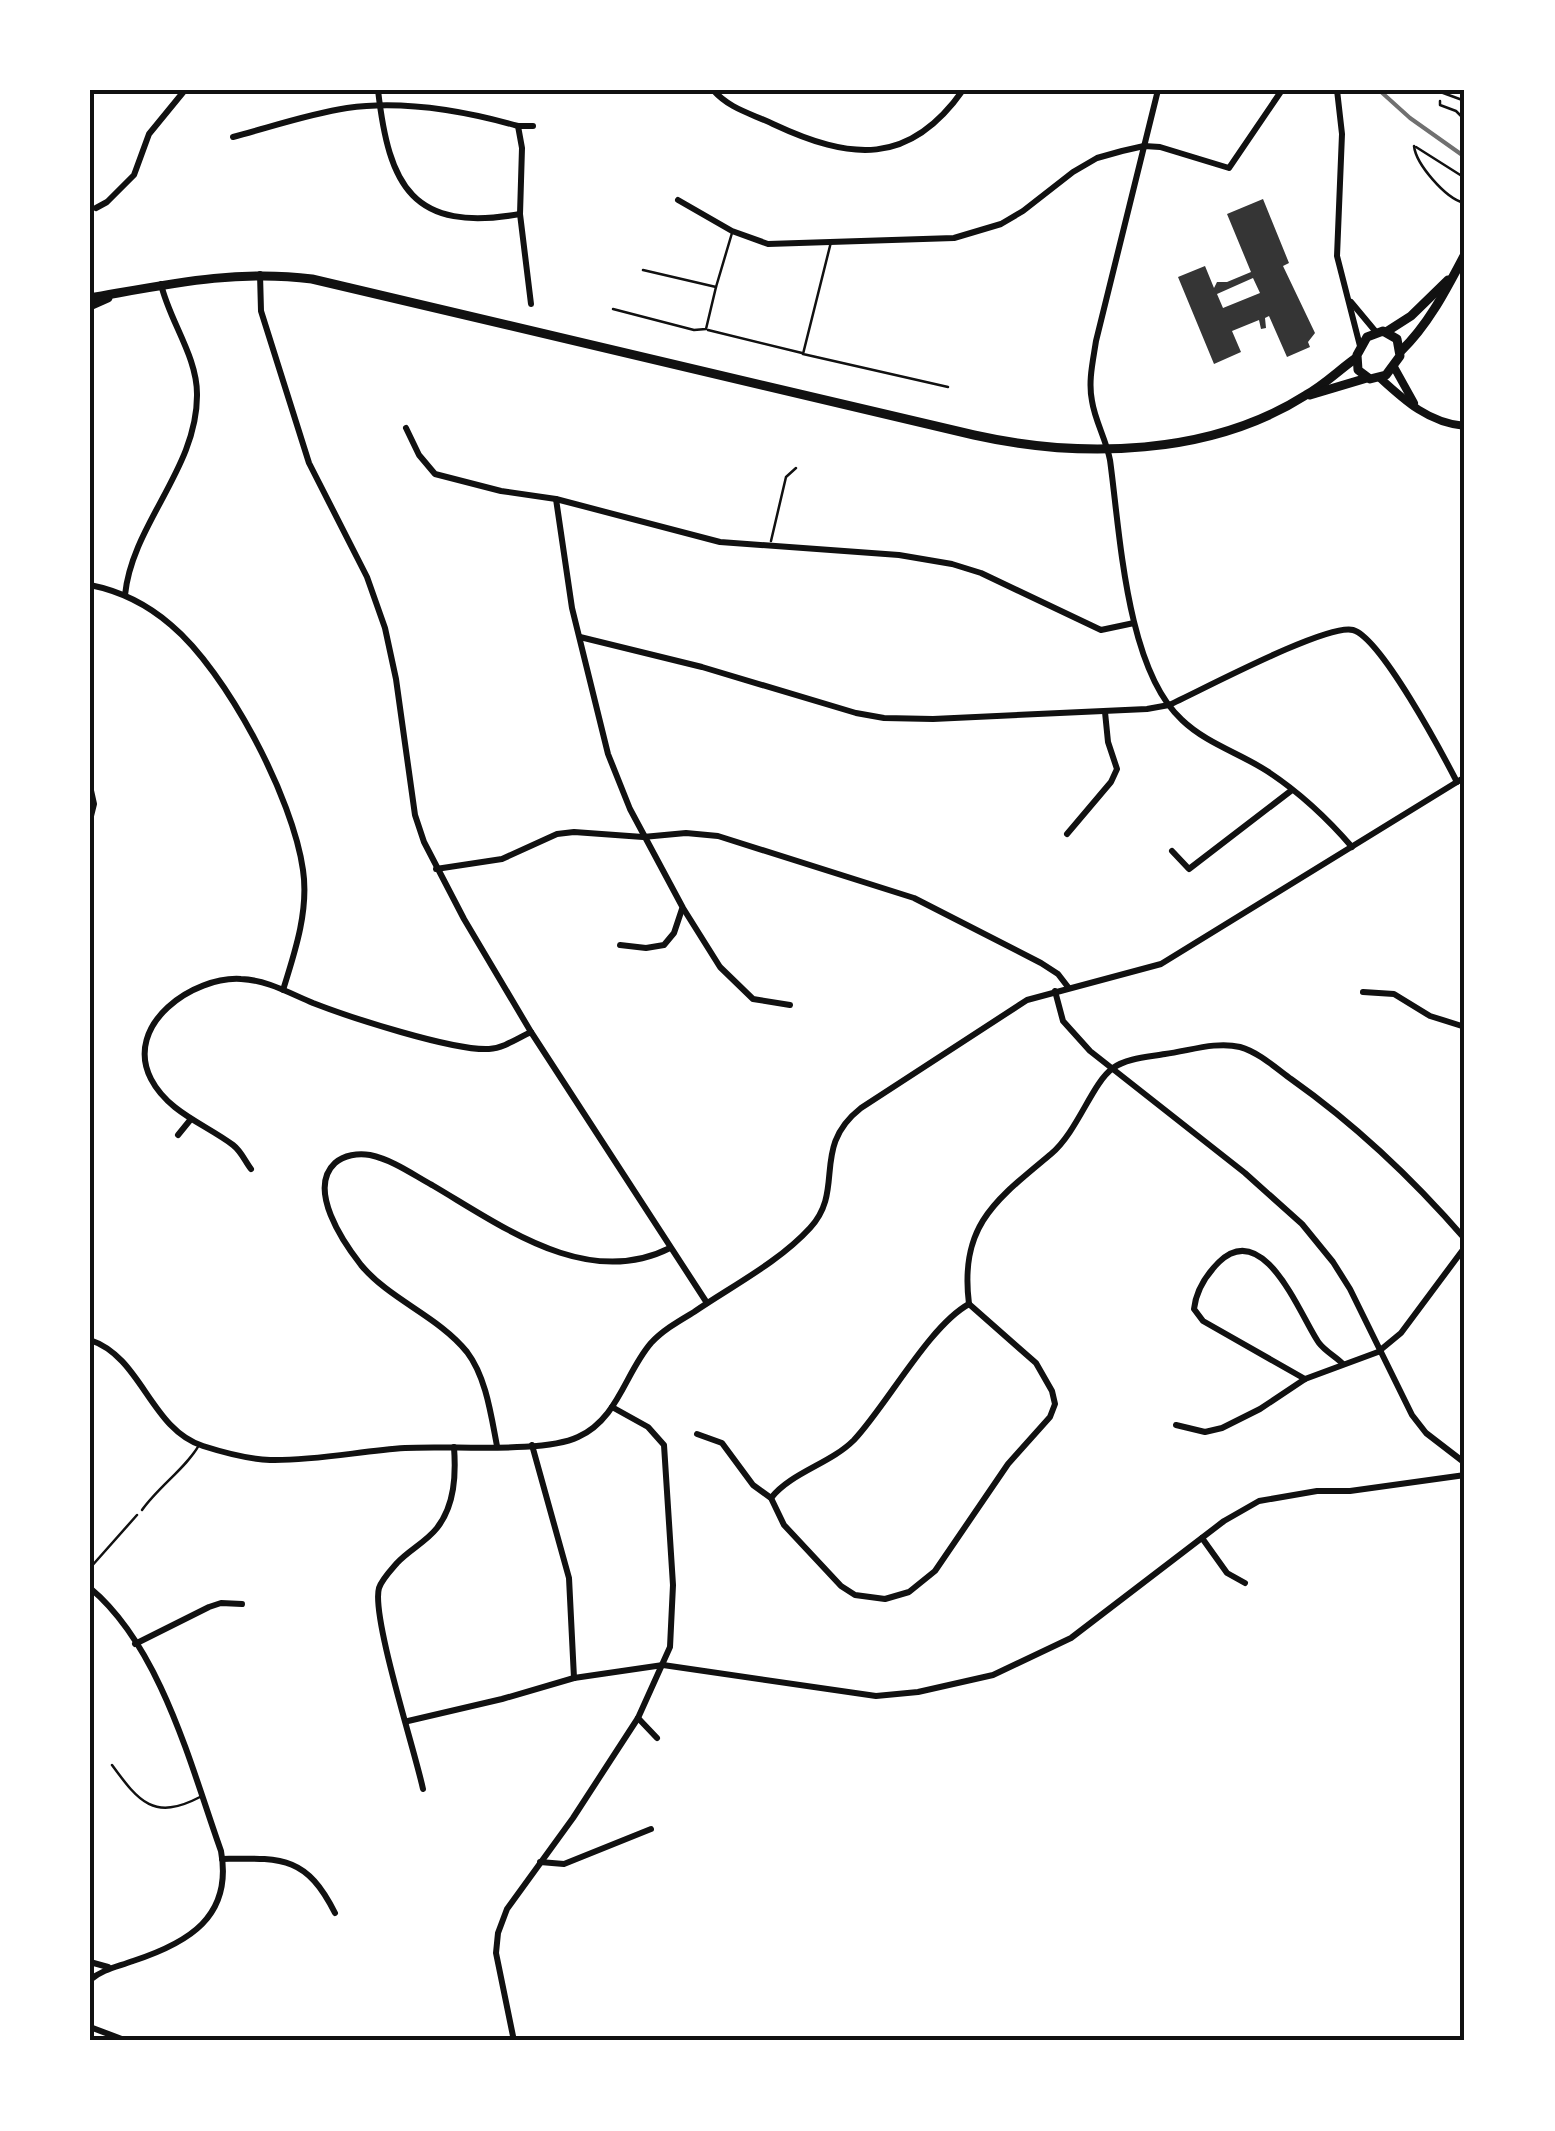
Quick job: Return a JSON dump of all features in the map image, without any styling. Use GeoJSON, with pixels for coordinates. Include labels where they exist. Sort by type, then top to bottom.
{"type":"FeatureCollection","features":[{"type":"Feature","properties":{"kind":"main road"},"geometry":{"type":"LineString","coordinates":[[90,298],[210,276],[260,274],[312,279],[999,440],[1061,450],[1108,449],[1221,431],[1307,395],[1380,378],[1394,367],[1400,352],[1416,335],[1465,254]]}},
{"type":"Feature","properties":{"kind":"main road"},"geometry":{"type":"LineString","coordinates":[[1367,378],[1358,370],[1360,346],[1411,316],[1454,274]]}},
{"type":"Feature","properties":{"kind":"main road"},"geometry":{"type":"LineString","coordinates":[[90,306],[124,292]]}},
{"type":"Feature","properties":{"kind":"main road"},"geometry":{"type":"LineString","coordinates":[[1381,332],[1398,340],[1400,352]]}},
{"type":"Feature","properties":{"kind":"main road"},"geometry":{"type":"LineString","coordinates":[[1307,395],[1356,358]]}},
{"type":"Feature","properties":{"kind":"main road"},"geometry":{"type":"LineString","coordinates":[[1394,367],[1416,407]]}},
{"type":"Feature","properties":{"kind":"main road"},"geometry":{"type":"LineString","coordinates":[[1380,378],[1397,396],[1441,422],[1465,426]]}},
{"type":"Feature","properties":{"kind":"street"},"geometry":{"type":"LineString","coordinates":[[96,208],[134,174],[149,134],[185,90]]}},
{"type":"Feature","properties":{"kind":"street"},"geometry":{"type":"LineString","coordinates":[[378,90],[389,159],[398,179],[418,201],[457,216],[520,214]]}},
{"type":"Feature","properties":{"kind":"street"},"geometry":{"type":"LineString","coordinates":[[713,90],[733,108],[814,142],[869,152],[904,143],[928,129],[963,90]]}},
{"type":"Feature","properties":{"kind":"street"},"geometry":{"type":"LineString","coordinates":[[1158,90],[1090,378],[1092,402],[1108,449],[1134,623],[1168,705],[1202,736],[1292,790],[1352,848]]}},
{"type":"Feature","properties":{"kind":"street"},"geometry":{"type":"LineString","coordinates":[[678,200],[732,231],[768,244],[954,238],[980,232],[1023,211],[1044,192],[1097,158],[1144,146],[1160,147],[1229,168],[1282,90]]}},
{"type":"Feature","properties":{"kind":"street"},"geometry":{"type":"LineString","coordinates":[[1337,90],[1342,134],[1337,256],[1360,346]]}},
{"type":"Feature","properties":{"kind":"street"},"geometry":{"type":"LineString","coordinates":[[233,138],[307,116],[352,108],[482,116],[533,126]]}},
{"type":"Feature","properties":{"kind":"street"},"geometry":{"type":"LineString","coordinates":[[518,126],[522,148],[520,214],[531,304]]}},
{"type":"Feature","properties":{"kind":"street"},"geometry":{"type":"LineString","coordinates":[[260,274],[262,311],[308,463],[367,577],[381,614],[396,679],[415,815],[436,869],[531,1032],[708,1303]]}},
{"type":"Feature","properties":{"kind":"street"},"geometry":{"type":"LineString","coordinates":[[125,596],[127,576],[140,538],[174,479],[198,396],[196,377],[161,284]]}},
{"type":"Feature","properties":{"kind":"street"},"geometry":{"type":"LineString","coordinates":[[1348,296],[1381,332]]}},
{"type":"Feature","properties":{"kind":"street"},"geometry":{"type":"LineString","coordinates":[[406,428],[414,447],[435,474],[501,491],[556,499],[681,534],[770,548],[899,555],[952,564],[982,572],[1102,630],[1134,623]]}},
{"type":"Feature","properties":{"kind":"street"},"geometry":{"type":"LineString","coordinates":[[556,499],[572,608],[608,754],[643,837],[720,966],[740,989],[753,999],[790,1005]]}},
{"type":"Feature","properties":{"kind":"street"},"geometry":{"type":"LineString","coordinates":[[90,586],[125,596],[175,628],[209,668],[250,732],[284,798],[298,843],[304,890],[303,914],[284,990]]}},
{"type":"Feature","properties":{"kind":"street"},"geometry":{"type":"LineString","coordinates":[[90,1340],[116,1356],[176,1430],[198,1445],[235,1456],[270,1460],[410,1447],[562,1443],[578,1438],[592,1430],[612,1408],[652,1342],[812,1226],[826,1204],[834,1138],[849,1117],[1005,1012],[1055,991],[1160,964],[1461,779],[1368,639],[1350,629],[1322,635],[1168,705],[1105,712],[932,719],[856,713],[580,636]]}},
{"type":"Feature","properties":{"kind":"street"},"geometry":{"type":"LineString","coordinates":[[1067,834],[1111,782],[1117,769],[1108,742],[1105,712]]}},
{"type":"Feature","properties":{"kind":"street"},"geometry":{"type":"LineString","coordinates":[[90,786],[94,804],[90,820]]}},
{"type":"Feature","properties":{"kind":"street"},"geometry":{"type":"LineString","coordinates":[[1172,851],[1190,869],[1292,790]]}},
{"type":"Feature","properties":{"kind":"street"},"geometry":{"type":"LineString","coordinates":[[436,869],[502,859],[557,834],[643,837],[686,832],[718,836],[885,887],[953,915],[1058,974],[1068,987]]}},
{"type":"Feature","properties":{"kind":"street"},"geometry":{"type":"LineString","coordinates":[[620,945],[664,945],[674,933],[683,908]]}},
{"type":"Feature","properties":{"kind":"street"},"geometry":{"type":"LineString","coordinates":[[251,1169],[237,1147],[191,1120],[162,1094],[147,1068],[146,1045],[152,1028],[164,1011],[197,987],[219,980],[258,980],[329,1009],[462,1047],[499,1047],[531,1032]]}},
{"type":"Feature","properties":{"kind":"street"},"geometry":{"type":"LineString","coordinates":[[1055,991],[1063,1021],[1090,1052],[1246,1173],[1302,1224],[1350,1290],[1412,1415],[1426,1434],[1465,1463]]}},
{"type":"Feature","properties":{"kind":"street"},"geometry":{"type":"LineString","coordinates":[[1363,992],[1394,994],[1430,1016],[1465,1027]]}},
{"type":"Feature","properties":{"kind":"street"},"geometry":{"type":"LineString","coordinates":[[697,1434],[722,1443],[753,1485],[772,1498],[784,1525],[825,1571],[855,1595],[885,1599],[909,1592],[935,1571],[1008,1464],[1050,1417],[1055,1404],[1036,1363],[969,1304],[967,1255],[980,1225],[1010,1189],[1068,1136],[1112,1068],[1134,1059],[1226,1044],[1248,1050],[1321,1100],[1386,1156],[1465,1238]]}},
{"type":"Feature","properties":{"kind":"street"},"geometry":{"type":"LineString","coordinates":[[178,1135],[191,1120]]}},
{"type":"Feature","properties":{"kind":"street"},"geometry":{"type":"LineString","coordinates":[[498,1446],[482,1381],[468,1353],[359,1262],[329,1207],[324,1189],[328,1170],[340,1158],[355,1154],[391,1162],[494,1224],[544,1249],[570,1256],[633,1261],[652,1258],[670,1248]]}},
{"type":"Feature","properties":{"kind":"street"},"geometry":{"type":"LineString","coordinates":[[1176,1425],[1206,1432],[1222,1428],[1305,1380],[1378,1352],[1401,1333],[1465,1248]]}},
{"type":"Feature","properties":{"kind":"street"},"geometry":{"type":"LineString","coordinates":[[1305,1380],[1203,1320],[1194,1309],[1200,1286],[1221,1260],[1247,1252],[1265,1261],[1284,1280],[1320,1344],[1343,1364]]}},
{"type":"Feature","properties":{"kind":"street"},"geometry":{"type":"LineString","coordinates":[[772,1498],[784,1485],[851,1443],[948,1320],[969,1304]]}},
{"type":"Feature","properties":{"kind":"street"},"geometry":{"type":"LineString","coordinates":[[514,2041],[496,1954],[506,1909],[638,1718],[670,1647],[673,1620],[667,1458],[658,1434],[612,1408]]}},
{"type":"Feature","properties":{"kind":"street"},"geometry":{"type":"LineString","coordinates":[[532,1445],[568,1578],[574,1678]]}},
{"type":"Feature","properties":{"kind":"street"},"geometry":{"type":"LineString","coordinates":[[423,1789],[378,1604],[380,1586],[404,1556],[438,1526],[447,1510],[453,1494],[454,1447]]}},
{"type":"Feature","properties":{"kind":"street"},"geometry":{"type":"LineString","coordinates":[[408,1721],[574,1678],[663,1666],[876,1696],[918,1692],[993,1675],[1071,1638],[1224,1521],[1260,1501],[1465,1475]]}},
{"type":"Feature","properties":{"kind":"street"},"geometry":{"type":"LineString","coordinates":[[1202,1538],[1226,1573],[1245,1583]]}},
{"type":"Feature","properties":{"kind":"street"},"geometry":{"type":"LineString","coordinates":[[90,1588],[136,1644],[175,1724],[222,1859],[220,1898],[202,1926],[169,1947],[110,1968],[90,1980]]}},
{"type":"Feature","properties":{"kind":"street"},"geometry":{"type":"LineString","coordinates":[[136,1644],[209,1607],[242,1604]]}},
{"type":"Feature","properties":{"kind":"street"},"geometry":{"type":"LineString","coordinates":[[638,1718],[657,1738]]}},
{"type":"Feature","properties":{"kind":"street"},"geometry":{"type":"LineString","coordinates":[[540,1862],[564,1864],[651,1830]]}},
{"type":"Feature","properties":{"kind":"street"},"geometry":{"type":"LineString","coordinates":[[222,1859],[294,1863],[316,1879],[335,1913]]}},
{"type":"Feature","properties":{"kind":"street"},"geometry":{"type":"LineString","coordinates":[[90,1962],[110,1968]]}},
{"type":"Feature","properties":{"kind":"street"},"geometry":{"type":"LineString","coordinates":[[90,2027],[127,2041]]}},
{"type":"Feature","properties":{"kind":"lane"},"geometry":{"type":"LineString","coordinates":[[1435,90],[1465,101]]}},
{"type":"Feature","properties":{"kind":"lane"},"geometry":{"type":"LineString","coordinates":[[706,330],[732,231]]}},
{"type":"Feature","properties":{"kind":"lane"},"geometry":{"type":"LineString","coordinates":[[804,354],[832,241]]}},
{"type":"Feature","properties":{"kind":"lane"},"geometry":{"type":"LineString","coordinates":[[643,270],[716,287]]}},
{"type":"Feature","properties":{"kind":"lane"},"geometry":{"type":"LineString","coordinates":[[614,309],[948,387]]}},
{"type":"Feature","properties":{"kind":"lane"},"geometry":{"type":"LineString","coordinates":[[770,548],[786,478],[796,468]]}},
{"type":"Feature","properties":{"kind":"lane"},"geometry":{"type":"LineString","coordinates":[[142,1510],[166,1479],[192,1458],[198,1445]]}},
{"type":"Feature","properties":{"kind":"lane"},"geometry":{"type":"LineString","coordinates":[[112,1765],[128,1788],[149,1805],[174,1808],[202,1797]]}},
{"type":"Feature","properties":{"kind":"path"},"geometry":{"type":"LineString","coordinates":[[1440,105],[1456,111],[1465,120]]}},
{"type":"Feature","properties":{"kind":"path"},"geometry":{"type":"LineString","coordinates":[[1465,178],[1414,146],[1418,158],[1453,198],[1464,203],[1465,199]]}},
{"type":"Feature","properties":{"kind":"path"},"geometry":{"type":"LineString","coordinates":[[90,1568],[142,1510]]}},
{"type":"Feature","properties":{"kind":"building"},"geometry":{"type":"Polygon","coordinates":[[[1263,199],[1289,263],[1283,266],[1315,333],[1308,342],[1310,347],[1287,357],[1269,316],[1265,318],[1266,328],[1261,329],[1259,320],[1232,331],[1241,352],[1214,364],[1178,277],[1205,266],[1214,288],[1217,282],[1251,272],[1227,214],[1263,199]],[[1253,278],[1217,294],[1223,308],[1260,293],[1253,278]]]}},
{"type":"Feature","properties":{"kind":"railway"},"geometry":{"type":"LineString","coordinates":[[1379,90],[1410,118],[1465,157]]}}]}
